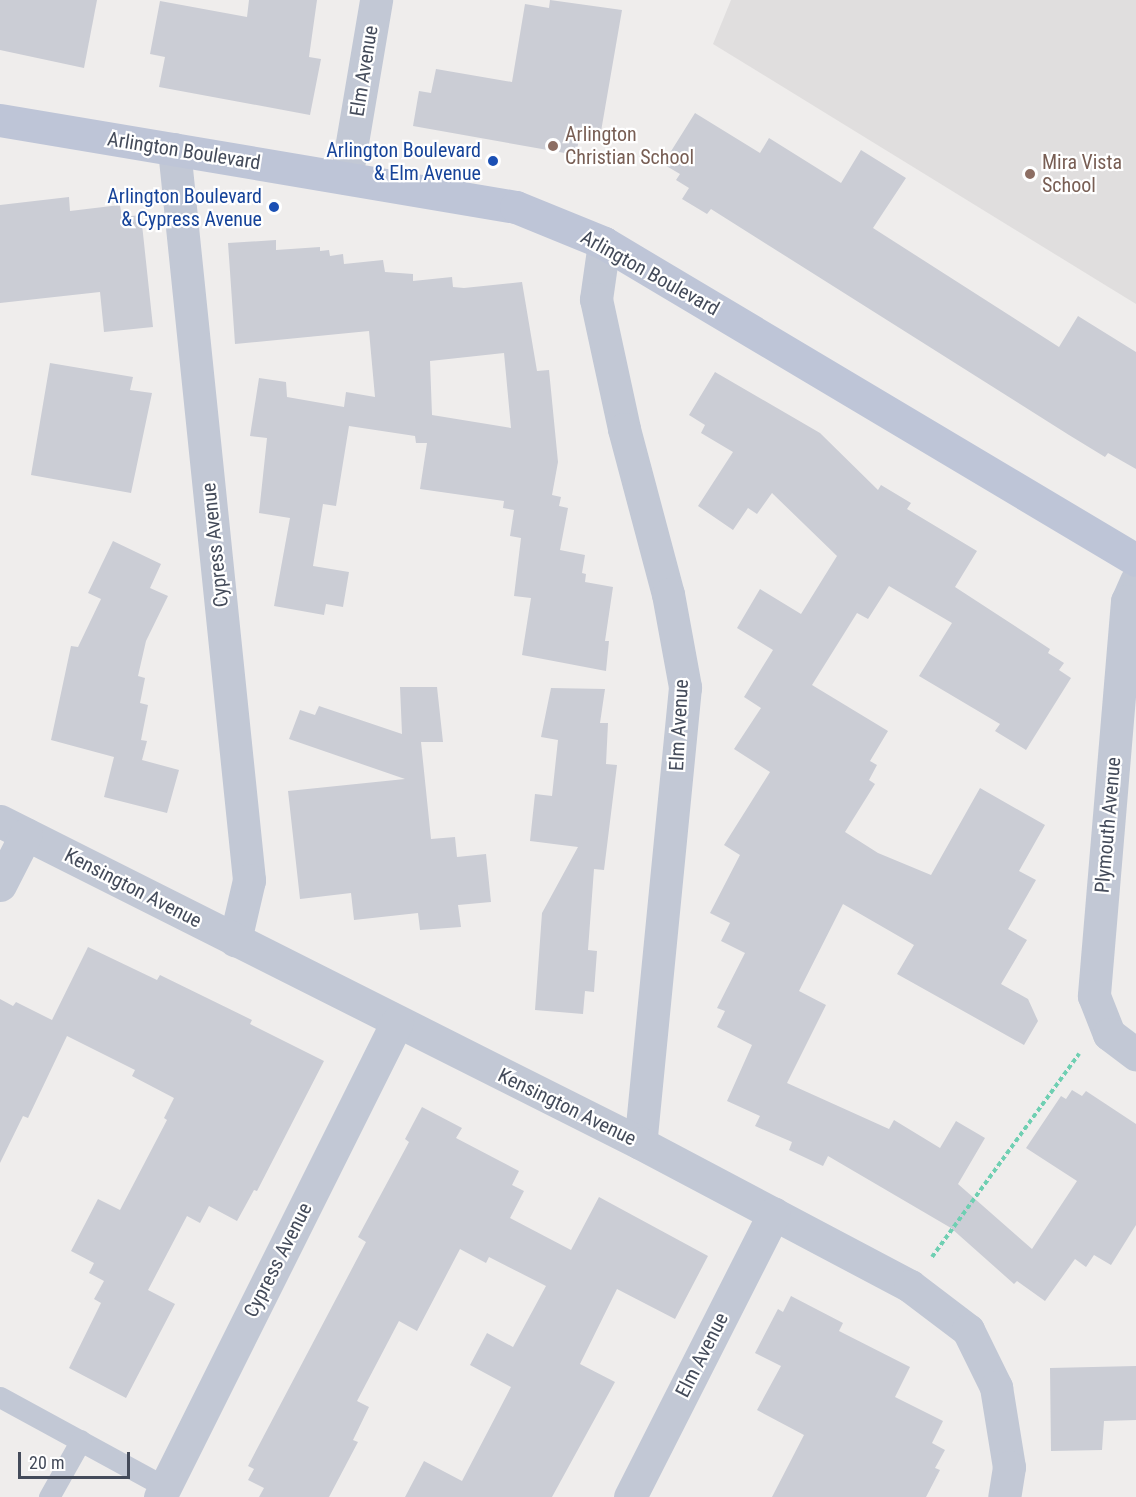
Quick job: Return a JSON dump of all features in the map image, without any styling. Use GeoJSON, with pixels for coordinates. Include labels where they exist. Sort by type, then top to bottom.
{"type":"FeatureCollection","features":[{"type":"Feature","properties":{"kind":"main road","name":"Arlington Boulevard"},"geometry":{"type":"LineString","coordinates":[[0,120],[516,207],[604,243],[1136,560]]}},
{"type":"Feature","properties":{"kind":"street","name":"Elm Avenue"},"geometry":{"type":"LineString","coordinates":[[346,178],[376,0]]}},
{"type":"Feature","properties":{"kind":"street","name":"Cypress Avenue"},"geometry":{"type":"LineString","coordinates":[[174,149],[249,880],[235,940]]}},
{"type":"Feature","properties":{"kind":"street","name":"Elm Avenue"},"geometry":{"type":"LineString","coordinates":[[604,243],[596,299],[624,429],[668,594],[685,687],[640,1143]]}},
{"type":"Feature","properties":{"kind":"street","name":"Plymouth Avenue"},"geometry":{"type":"LineString","coordinates":[[1136,581],[1127,601],[1094,996],[1102,1023],[1109,1034],[1136,1054]]}},
{"type":"Feature","properties":{"kind":"street","name":"Kensington Avenue"},"geometry":{"type":"LineString","coordinates":[[13,828],[640,1143],[910,1287],[968,1330],[996,1387],[1009,1467],[1004,1497]]}},
{"type":"Feature","properties":{"kind":"street"},"geometry":{"type":"LineString","coordinates":[[0,885],[13,828]]}},
{"type":"Feature","properties":{"kind":"street","name":"Cypress Avenue"},"geometry":{"type":"LineString","coordinates":[[162,1492],[397,1022]]}},
{"type":"Feature","properties":{"kind":"street","name":"Elm Avenue"},"geometry":{"type":"LineString","coordinates":[[630,1497],[774,1213]]}},
{"type":"Feature","properties":{"kind":"lane"},"geometry":{"type":"LineString","coordinates":[[0,1397],[81,1440],[162,1492]]}},
{"type":"Feature","properties":{"kind":"lane"},"geometry":{"type":"LineString","coordinates":[[49,1497],[81,1440]]}},
{"type":"Feature","properties":{"kind":"path"},"geometry":{"type":"LineString","coordinates":[[910,1287],[1102,1023]]}},
{"type":"Feature","properties":{"kind":"shaded area","name":"Mira Vista School"},"geometry":{"type":"Polygon","coordinates":[[[731,0],[1136,0],[1136,304],[713,44],[731,0]]]}},
{"type":"Feature","properties":{"kind":"building"},"geometry":{"type":"Polygon","coordinates":[[[0,0],[97,0],[84,68],[0,50],[0,0]]]}},
{"type":"Feature","properties":{"kind":"building"},"geometry":{"type":"Polygon","coordinates":[[[249,0],[317,0],[309,57],[321,59],[310,115],[159,87],[165,57],[150,54],[160,1],[247,17],[249,0]]]}},
{"type":"Feature","properties":{"kind":"building"},"geometry":{"type":"Polygon","coordinates":[[[550,0],[622,10],[599,143],[579,139],[576,155],[413,126],[419,91],[431,93],[436,69],[512,82],[525,4],[549,8],[550,0]]]}},
{"type":"Feature","properties":{"kind":"building"},"geometry":{"type":"Polygon","coordinates":[[[695,113],[760,153],[769,138],[841,183],[861,150],[906,178],[873,228],[1059,347],[1078,316],[1136,352],[1136,469],[1108,453],[1105,457],[1069,435],[711,209],[707,214],[682,199],[689,188],[676,180],[680,174],[663,164],[695,113]]]}},
{"type":"Feature","properties":{"kind":"building"},"geometry":{"type":"Polygon","coordinates":[[[69,197],[70,211],[120,205],[122,217],[141,215],[153,327],[104,332],[100,292],[0,303],[0,205],[69,197]]]}},
{"type":"Feature","properties":{"kind":"building"},"geometry":{"type":"Polygon","coordinates":[[[276,240],[276,250],[320,247],[320,251],[329,250],[330,256],[343,254],[344,264],[383,260],[385,272],[413,274],[413,281],[452,277],[453,287],[522,282],[537,371],[549,370],[558,462],[552,495],[561,497],[559,506],[568,508],[560,550],[585,555],[582,573],[586,574],[585,582],[613,587],[605,641],[609,641],[606,671],[522,655],[531,598],[514,596],[521,538],[510,536],[514,510],[503,508],[504,501],[420,489],[427,443],[416,443],[415,436],[349,426],[336,506],[323,504],[313,566],[349,572],[343,607],[326,604],[324,615],[274,606],[290,518],[259,513],[267,438],[250,436],[259,378],[286,382],[287,397],[344,407],[346,392],[375,397],[369,331],[235,344],[228,243],[276,240]],[[504,353],[430,361],[432,415],[511,428],[504,353]]]}},
{"type":"Feature","properties":{"kind":"building"},"geometry":{"type":"Polygon","coordinates":[[[50,363],[133,377],[130,390],[152,393],[131,493],[31,475],[50,363]]]}},
{"type":"Feature","properties":{"kind":"building"},"geometry":{"type":"Polygon","coordinates":[[[715,372],[820,433],[878,490],[881,485],[911,503],[907,509],[977,551],[955,587],[1050,649],[1048,653],[1064,663],[1059,670],[1071,678],[1026,750],[995,731],[1000,724],[919,676],[952,623],[889,586],[868,619],[857,613],[812,685],[888,731],[870,761],[877,765],[869,780],[875,784],[845,832],[878,853],[931,875],[980,788],[1045,825],[1019,871],[1036,880],[1008,929],[1027,940],[1001,984],[1028,999],[1038,1021],[1024,1045],[897,974],[914,945],[843,904],[799,991],[826,1005],[787,1083],[889,1129],[894,1120],[940,1148],[956,1121],[985,1138],[958,1184],[1032,1249],[1077,1181],[1026,1148],[1061,1096],[1066,1099],[1072,1090],[1082,1096],[1086,1091],[1136,1124],[1136,1225],[1111,1265],[1094,1255],[1086,1267],[1075,1259],[1045,1301],[1017,1281],[1014,1284],[951,1228],[828,1156],[823,1166],[789,1150],[792,1142],[755,1126],[760,1116],[727,1101],[752,1045],[717,1027],[725,1011],[717,1008],[745,953],[721,941],[730,923],[710,913],[740,855],[724,845],[770,772],[734,749],[761,708],[744,697],[773,650],[737,628],[760,589],[801,614],[837,556],[772,493],[757,514],[748,508],[733,530],[698,506],[733,452],[701,433],[705,425],[689,415],[715,372]]]}},
{"type":"Feature","properties":{"kind":"building"},"geometry":{"type":"Polygon","coordinates":[[[113,541],[161,564],[150,588],[168,596],[146,641],[138,676],[145,678],[140,703],[148,705],[141,740],[147,741],[142,760],[179,770],[167,813],[104,797],[114,757],[51,740],[71,646],[78,647],[101,599],[88,593],[113,541]]]}},
{"type":"Feature","properties":{"kind":"building"},"geometry":{"type":"Polygon","coordinates":[[[400,687],[437,687],[443,742],[421,742],[431,839],[455,837],[457,857],[486,854],[491,902],[458,905],[461,927],[420,930],[418,913],[354,920],[351,893],[300,899],[288,791],[405,779],[289,739],[300,710],[315,715],[319,706],[402,734],[400,687]]]}},
{"type":"Feature","properties":{"kind":"building"},"geometry":{"type":"Polygon","coordinates":[[[551,688],[605,689],[600,723],[608,723],[606,764],[617,765],[604,870],[594,869],[588,950],[597,951],[594,992],[585,991],[583,1014],[535,1010],[542,913],[578,847],[530,841],[535,794],[552,796],[558,740],[541,737],[551,688]]]}},
{"type":"Feature","properties":{"kind":"building"},"geometry":{"type":"Polygon","coordinates":[[[88,947],[157,980],[160,975],[252,1020],[250,1024],[324,1061],[257,1191],[254,1190],[237,1221],[209,1206],[200,1223],[187,1216],[148,1290],[175,1304],[126,1398],[69,1368],[101,1303],[94,1299],[104,1281],[89,1273],[94,1263],[71,1251],[98,1199],[120,1210],[167,1120],[164,1118],[174,1098],[132,1076],[135,1070],[67,1036],[28,1118],[23,1116],[0,1163],[0,999],[13,1006],[16,1002],[52,1020],[88,947]]]}},
{"type":"Feature","properties":{"kind":"building"},"geometry":{"type":"Polygon","coordinates":[[[422,1107],[462,1128],[456,1138],[519,1171],[512,1185],[524,1191],[510,1218],[571,1250],[599,1197],[708,1256],[675,1319],[617,1289],[580,1364],[615,1382],[552,1497],[405,1497],[424,1461],[462,1481],[511,1387],[470,1365],[487,1333],[513,1347],[546,1286],[489,1257],[486,1263],[460,1249],[417,1331],[399,1321],[357,1401],[369,1407],[353,1440],[358,1442],[329,1497],[259,1497],[264,1488],[248,1480],[254,1469],[248,1466],[366,1242],[358,1237],[409,1142],[405,1139],[422,1107]]]}},
{"type":"Feature","properties":{"kind":"building"},"geometry":{"type":"Polygon","coordinates":[[[791,1296],[843,1323],[839,1331],[910,1367],[895,1397],[943,1421],[932,1443],[945,1450],[935,1468],[940,1470],[926,1497],[772,1497],[804,1435],[757,1410],[781,1366],[755,1353],[778,1309],[783,1312],[791,1296]]]}},
{"type":"Feature","properties":{"kind":"building"},"geometry":{"type":"Polygon","coordinates":[[[1136,1366],[1136,1420],[1104,1421],[1102,1450],[1051,1451],[1050,1368],[1136,1366]]]}},
{"type":"Feature","properties":{"kind":"place","name":"Arlington Christian School"},"geometry":{"type":"Point","coordinates":[553,146]}},
{"type":"Feature","properties":{"kind":"place","name":"Arlington Boulevard & Elm Avenue"},"geometry":{"type":"Point","coordinates":[493,161]}},
{"type":"Feature","properties":{"kind":"place","name":"Mira Vista School"},"geometry":{"type":"Point","coordinates":[1030,174]}},
{"type":"Feature","properties":{"kind":"place","name":"Arlington Boulevard & Cypress Avenue"},"geometry":{"type":"Point","coordinates":[274,207]}}]}
